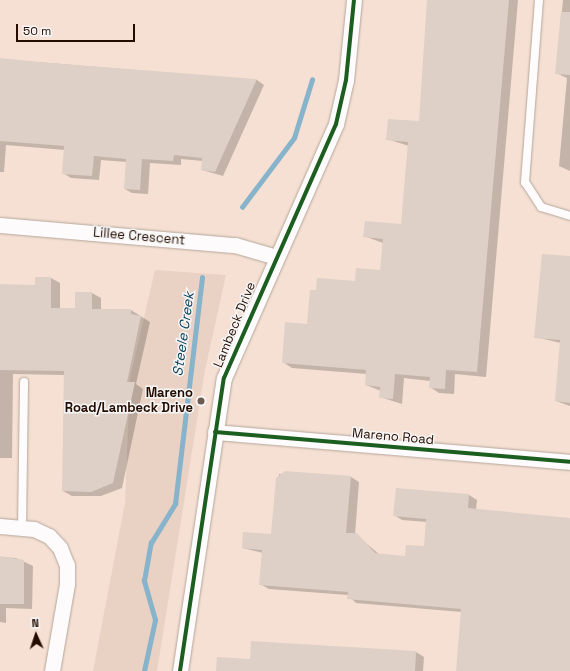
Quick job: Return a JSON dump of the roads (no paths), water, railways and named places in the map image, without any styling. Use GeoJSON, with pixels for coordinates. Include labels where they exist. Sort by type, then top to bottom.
{"type":"FeatureCollection","features":[{"type":"Feature","properties":{"kind":"street","name":"Lambeck Drive"},"geometry":{"type":"LineString","coordinates":[[180,671],[215,432],[231,357],[327,147],[342,105],[354,0]]}},
{"type":"Feature","properties":{"kind":"street","name":"Lillee Crescent"},"geometry":{"type":"LineString","coordinates":[[0,225],[235,245],[276,257]]}},
{"type":"Feature","properties":{"kind":"street","name":"Mareno Road"},"geometry":{"type":"LineString","coordinates":[[215,432],[570,462]]}},
{"type":"Feature","properties":{"kind":"street"},"geometry":{"type":"LineString","coordinates":[[0,526],[22,528],[48,536],[60,548],[67,565],[67,584],[52,671]]}},
{"type":"Feature","properties":{"kind":"lane"},"geometry":{"type":"LineString","coordinates":[[539,0],[525,182],[540,207],[570,216]]}},
{"type":"Feature","properties":{"kind":"lane"},"geometry":{"type":"LineString","coordinates":[[22,528],[24,382]]}},
{"type":"Feature","properties":{"kind":"waterway","name":"Steele Creek"},"geometry":{"type":"LineString","coordinates":[[242,207],[294,138],[312,80]]}},
{"type":"Feature","properties":{"kind":"waterway","name":"Steele Creek"},"geometry":{"type":"LineString","coordinates":[[144,671],[155,620],[144,581],[151,543],[175,504],[202,278]]}},
{"type":"Feature","properties":{"kind":"place","name":"Mareno Road/Lambeck Drive"},"geometry":{"type":"Point","coordinates":[201,401]}}]}
